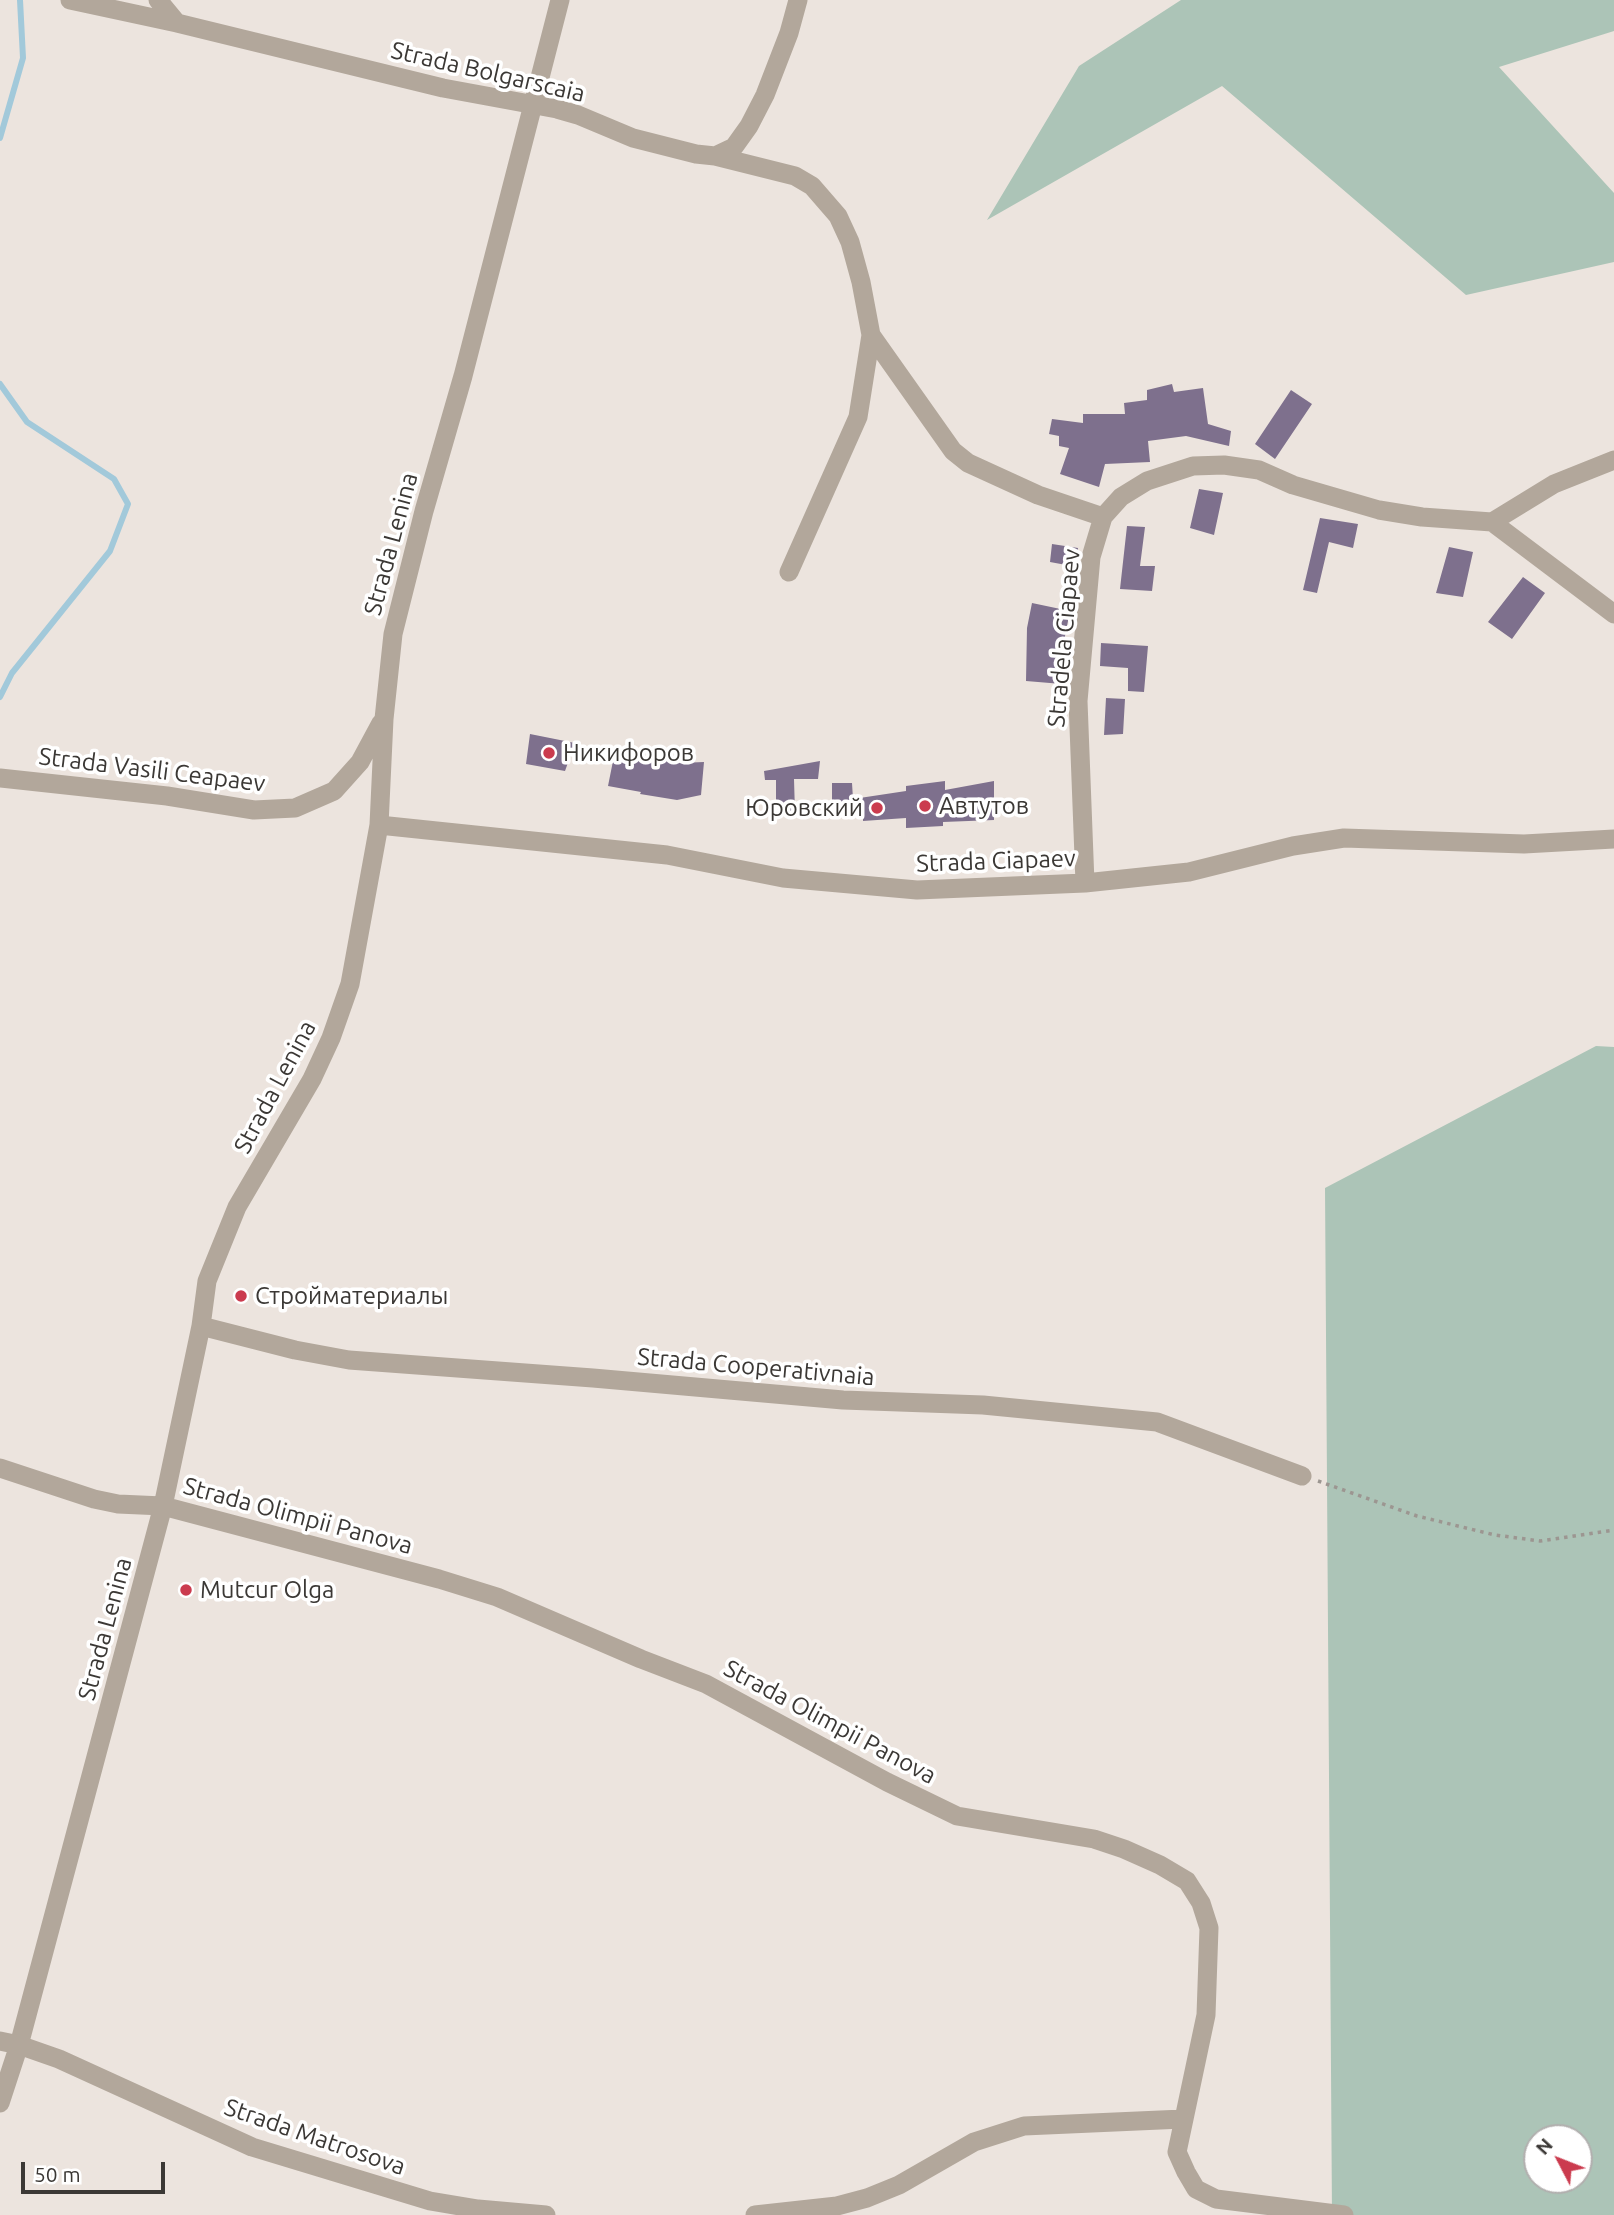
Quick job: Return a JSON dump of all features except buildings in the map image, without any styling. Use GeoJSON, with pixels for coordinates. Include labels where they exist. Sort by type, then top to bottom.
{"type":"FeatureCollection","features":[{"type":"Feature","properties":{"kind":"street"},"geometry":{"type":"LineString","coordinates":[[158,0],[177,23]]}},
{"type":"Feature","properties":{"kind":"street","name":"Strada Lenina"},"geometry":{"type":"LineString","coordinates":[[0,2103],[10,2043],[163,1506],[201,1326],[207,1281],[237,1207],[312,1079],[331,1038],[350,984],[379,825],[384,719],[393,634],[560,0]]}},
{"type":"Feature","properties":{"kind":"street"},"geometry":{"type":"LineString","coordinates":[[715,156],[734,147],[749,127],[765,95],[789,33],[798,0]]}},
{"type":"Feature","properties":{"kind":"street","name":"Strada Bolgarscaia"},"geometry":{"type":"LineString","coordinates":[[72,1],[177,23],[443,88],[578,115],[647,141],[795,176],[812,186],[838,216],[850,242],[871,335]]}},
{"type":"Feature","properties":{"kind":"street"},"geometry":{"type":"LineString","coordinates":[[871,335],[953,451],[968,463],[1038,495],[1103,516],[1121,497],[1147,481],[1193,466],[1224,465],[1259,470],[1293,485],[1379,510],[1492,523],[1614,614]]}},
{"type":"Feature","properties":{"kind":"street"},"geometry":{"type":"LineString","coordinates":[[789,572],[858,416],[871,335]]}},
{"type":"Feature","properties":{"kind":"street"},"geometry":{"type":"LineString","coordinates":[[1492,523],[1554,484],[1614,460]]}},
{"type":"Feature","properties":{"kind":"street","name":"Stradela Ciapaev"},"geometry":{"type":"LineString","coordinates":[[1085,883],[1078,701],[1091,557],[1103,516]]}},
{"type":"Feature","properties":{"kind":"street","name":"Strada Vasili Ceapaev"},"geometry":{"type":"LineString","coordinates":[[8,779],[167,796],[254,810],[295,808],[334,791],[360,762],[384,719]]}},
{"type":"Feature","properties":{"kind":"street","name":"Strada Ciapaev"},"geometry":{"type":"LineString","coordinates":[[379,825],[667,855],[783,878],[917,890],[1085,883],[1189,872],[1293,846],[1344,838],[1524,844],[1614,839]]}},
{"type":"Feature","properties":{"kind":"street","name":"Strada Cooperativnaia"},"geometry":{"type":"LineString","coordinates":[[201,1326],[295,1350],[349,1360],[843,1400],[983,1405],[1157,1422],[1302,1476]]}},
{"type":"Feature","properties":{"kind":"street","name":"Strada Olimpii Panova"},"geometry":{"type":"LineString","coordinates":[[0,1468],[94,1499],[118,1504],[163,1506],[439,1579],[497,1597],[706,1685],[887,1782],[957,1816],[1094,1839],[1160,1865],[1187,1881],[1201,1903],[1209,1928],[1206,2015],[1177,2151],[1186,2172],[1196,2189],[1216,2199],[1344,2215]]}},
{"type":"Feature","properties":{"kind":"street","name":"Strada Matrosova"},"geometry":{"type":"LineString","coordinates":[[10,2043],[60,2059],[252,2147],[430,2201],[478,2209],[546,2215]]}},
{"type":"Feature","properties":{"kind":"street"},"geometry":{"type":"LineString","coordinates":[[755,2215],[837,2206],[867,2198],[899,2185],[974,2142],[1024,2126],[1183,2119]]}},
{"type":"Feature","properties":{"kind":"path"},"geometry":{"type":"LineString","coordinates":[[1302,1476],[1417,1516],[1495,1535],[1540,1541],[1614,1530]]}},
{"type":"Feature","properties":{"kind":"green space"},"geometry":{"type":"Polygon","coordinates":[[[1181,0],[1614,0],[1614,31],[1499,67],[1614,193],[1614,262],[1466,295],[1222,86],[987,220],[1079,66],[1181,0]]]}},
{"type":"Feature","properties":{"kind":"green space"},"geometry":{"type":"Polygon","coordinates":[[[1596,1046],[1614,1047],[1614,2215],[1332,2215],[1325,1188],[1596,1046]]]}},
{"type":"Feature","properties":{"kind":"waterway"},"geometry":{"type":"LineString","coordinates":[[0,138],[23,58],[20,0]]}},
{"type":"Feature","properties":{"kind":"waterway"},"geometry":{"type":"LineString","coordinates":[[0,384],[27,422],[114,479],[128,504],[110,551],[12,673],[0,697]]}},
{"type":"Feature","properties":{"kind":"place","name":"Никифоров"},"geometry":{"type":"Point","coordinates":[549,753]}},
{"type":"Feature","properties":{"kind":"place","name":"Автутов"},"geometry":{"type":"Point","coordinates":[925,806]}},
{"type":"Feature","properties":{"kind":"place","name":"Юровский"},"geometry":{"type":"Point","coordinates":[877,808]}},
{"type":"Feature","properties":{"kind":"place","name":"Стройматериалы"},"geometry":{"type":"Point","coordinates":[241,1296]}},
{"type":"Feature","properties":{"kind":"place","name":"Mutcur Olga"},"geometry":{"type":"Point","coordinates":[186,1590]}}]}
